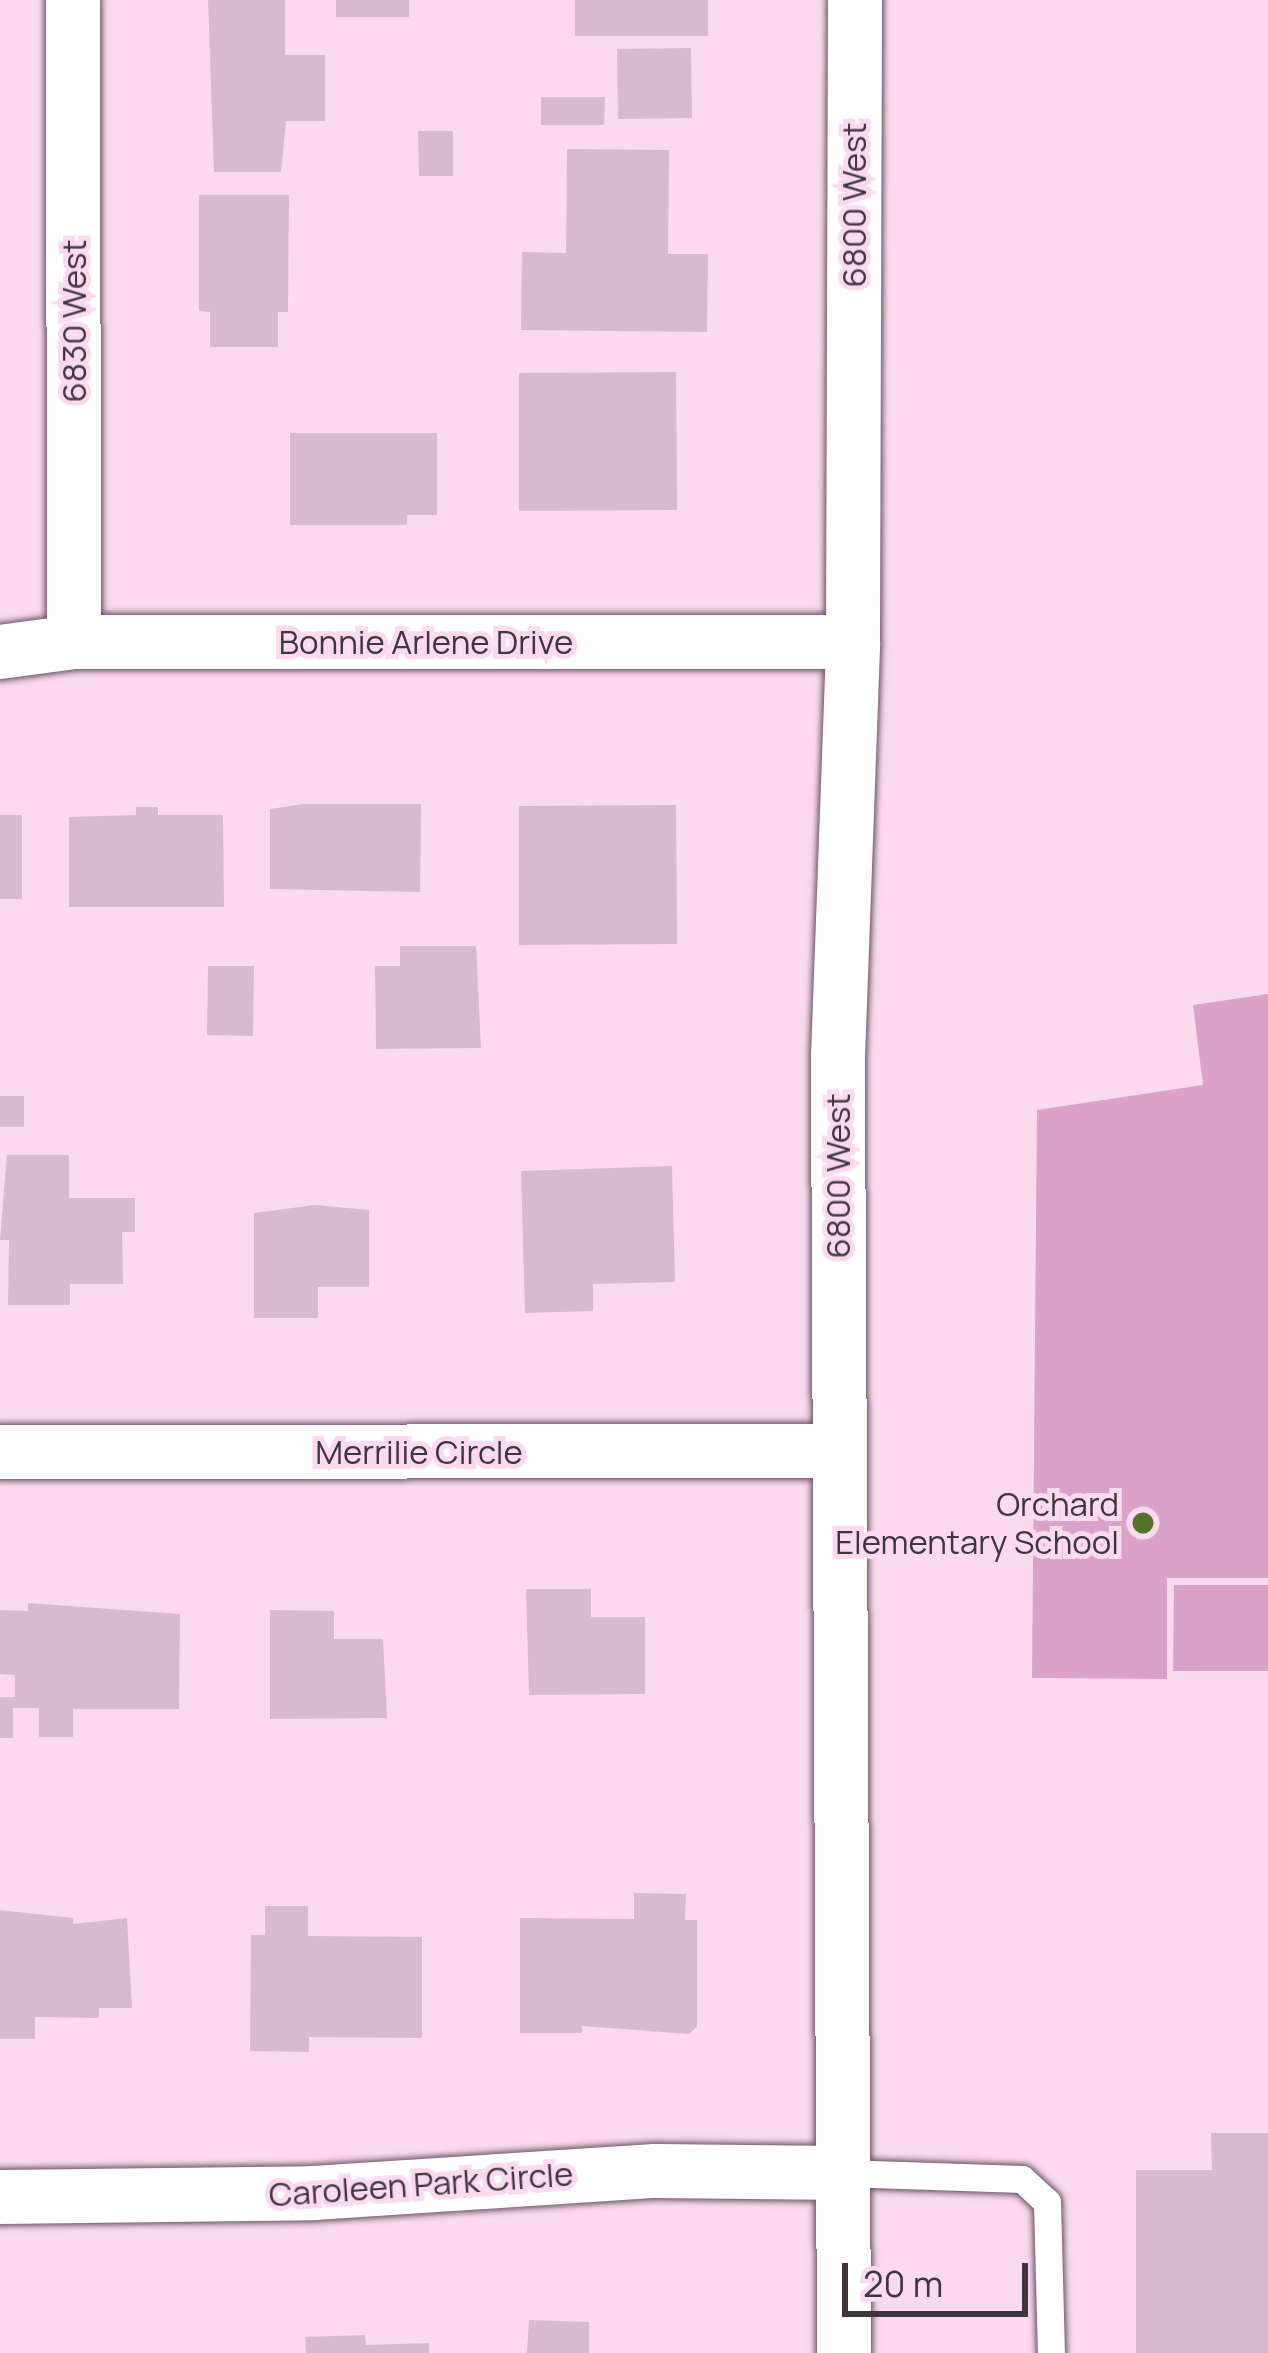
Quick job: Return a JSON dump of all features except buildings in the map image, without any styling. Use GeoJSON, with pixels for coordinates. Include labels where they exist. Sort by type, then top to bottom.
{"type":"FeatureCollection","features":[{"type":"Feature","properties":{"kind":"street","name":"6830 West"},"geometry":{"type":"LineString","coordinates":[[73,0],[74,642]]}},
{"type":"Feature","properties":{"kind":"street","name":"6800 West"},"geometry":{"type":"LineString","coordinates":[[844,2353],[838,1057],[853,642],[855,0]]}},
{"type":"Feature","properties":{"kind":"street","name":"Bonnie Arlene Drive"},"geometry":{"type":"LineString","coordinates":[[0,652],[74,642],[853,642]]}},
{"type":"Feature","properties":{"kind":"street","name":"Merrilie Circle"},"geometry":{"type":"LineString","coordinates":[[0,1452],[838,1451]]}},
{"type":"Feature","properties":{"kind":"street","name":"Caroleen Park Circle"},"geometry":{"type":"LineString","coordinates":[[0,2197],[314,2193],[549,2174],[842,2173]]}},
{"type":"Feature","properties":{"kind":"lane"},"geometry":{"type":"LineString","coordinates":[[842,2173],[1022,2179],[1047,2202],[1051,2353]]}},
{"type":"Feature","properties":{"kind":"shaded area"},"geometry":{"type":"Polygon","coordinates":[[[1268,994],[1268,1578],[1167,1578],[1167,1679],[1032,1678],[1037,1110],[1203,1085],[1193,1005],[1268,994]]]}},
{"type":"Feature","properties":{"kind":"shaded area"},"geometry":{"type":"Polygon","coordinates":[[[1174,1585],[1268,1585],[1268,1671],[1173,1671],[1174,1585]]]}},
{"type":"Feature","properties":{"kind":"place","name":"Orchard Elementary School"},"geometry":{"type":"Point","coordinates":[1143,1523]}}]}
